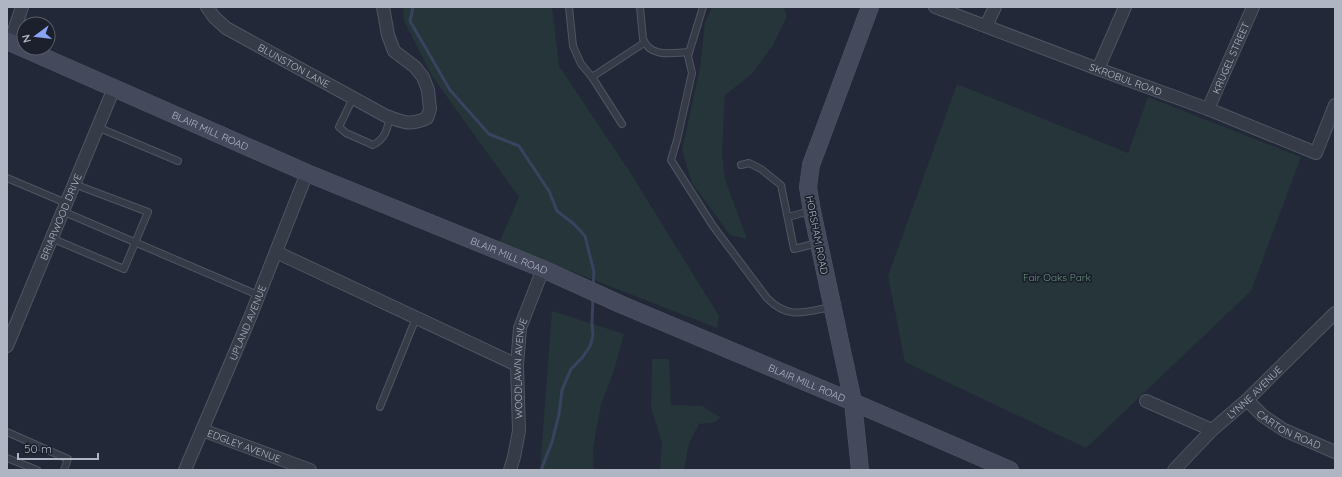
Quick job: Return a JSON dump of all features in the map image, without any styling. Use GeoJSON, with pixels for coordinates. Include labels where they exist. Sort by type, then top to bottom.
{"type":"FeatureCollection","features":[{"type":"Feature","properties":{"kind":"main road","name":"HORSHAM ROAD"},"geometry":{"type":"LineString","coordinates":[[860,470],[853,402],[818,243],[808,187],[811,165],[870,7]]}},
{"type":"Feature","properties":{"kind":"main road","name":"BLAIR MILL ROAD"},"geometry":{"type":"LineString","coordinates":[[9,42],[307,174],[543,269],[620,304],[1010,470]]}},
{"type":"Feature","properties":{"kind":"street"},"geometry":{"type":"LineString","coordinates":[[9,42],[22,7]]}},
{"type":"Feature","properties":{"kind":"street","name":"BLUNSTON LANE"},"geometry":{"type":"LineString","coordinates":[[208,7],[214,16],[226,28],[353,98],[388,116],[409,123],[419,121],[427,118],[430,109],[428,90],[423,77],[415,67],[394,51],[388,35],[383,7]]}},
{"type":"Feature","properties":{"kind":"street","name":"SKROBUL ROAD"},"geometry":{"type":"LineString","coordinates":[[935,7],[1208,109],[1316,153],[1335,106]]}},
{"type":"Feature","properties":{"kind":"street"},"geometry":{"type":"LineString","coordinates":[[986,26],[995,7]]}},
{"type":"Feature","properties":{"kind":"street"},"geometry":{"type":"LineString","coordinates":[[1098,69],[1125,7]]}},
{"type":"Feature","properties":{"kind":"street","name":"KRUGEL STREET"},"geometry":{"type":"LineString","coordinates":[[1208,109],[1252,7]]}},
{"type":"Feature","properties":{"kind":"street","name":"BRIARWOOD DRIVE"},"geometry":{"type":"LineString","coordinates":[[8,339],[114,88]]}},
{"type":"Feature","properties":{"kind":"street","name":"UPLAND AVENUE"},"geometry":{"type":"LineString","coordinates":[[185,470],[307,174]]}},
{"type":"Feature","properties":{"kind":"street"},"geometry":{"type":"LineString","coordinates":[[276,252],[517,365]]}},
{"type":"Feature","properties":{"kind":"street","name":"WOODLAWN AVENUE"},"geometry":{"type":"LineString","coordinates":[[510,470],[519,431],[517,365],[520,328],[543,269]]}},
{"type":"Feature","properties":{"kind":"street","name":"LYNNE AVENUE"},"geometry":{"type":"LineString","coordinates":[[1174,470],[1212,430],[1247,400],[1335,313]]}},
{"type":"Feature","properties":{"kind":"street","name":"CARTON ROAD"},"geometry":{"type":"LineString","coordinates":[[1247,400],[1263,416],[1284,430],[1335,452]]}},
{"type":"Feature","properties":{"kind":"street"},"geometry":{"type":"LineString","coordinates":[[1146,401],[1212,430]]}},
{"type":"Feature","properties":{"kind":"street","name":"EDGLEY AVENUE"},"geometry":{"type":"LineString","coordinates":[[202,430],[310,470]]}},
{"type":"Feature","properties":{"kind":"lane"},"geometry":{"type":"LineString","coordinates":[[569,7],[573,46],[581,64],[592,77],[622,124]]}},
{"type":"Feature","properties":{"kind":"lane"},"geometry":{"type":"LineString","coordinates":[[640,7],[640,22],[644,43],[649,48],[658,53],[689,52]]}},
{"type":"Feature","properties":{"kind":"lane"},"geometry":{"type":"LineString","coordinates":[[703,7],[688,56],[692,73],[671,160],[713,226],[775,307],[796,313],[832,306]]}},
{"type":"Feature","properties":{"kind":"lane"},"geometry":{"type":"LineString","coordinates":[[592,77],[644,43]]}},
{"type":"Feature","properties":{"kind":"lane"},"geometry":{"type":"LineString","coordinates":[[353,98],[339,127],[346,134],[373,145],[381,141],[387,128],[388,116]]}},
{"type":"Feature","properties":{"kind":"lane"},"geometry":{"type":"LineString","coordinates":[[98,127],[178,161]]}},
{"type":"Feature","properties":{"kind":"lane"},"geometry":{"type":"LineString","coordinates":[[741,165],[749,163],[761,169],[781,185],[794,249],[818,243]]}},
{"type":"Feature","properties":{"kind":"lane"},"geometry":{"type":"LineString","coordinates":[[7,178],[136,242],[258,295]]}},
{"type":"Feature","properties":{"kind":"lane"},"geometry":{"type":"LineString","coordinates":[[51,238],[124,269],[136,242],[148,212],[74,184]]}},
{"type":"Feature","properties":{"kind":"lane"},"geometry":{"type":"LineString","coordinates":[[788,217],[812,211]]}},
{"type":"Feature","properties":{"kind":"lane"},"geometry":{"type":"LineString","coordinates":[[380,406],[416,318]]}},
{"type":"Feature","properties":{"kind":"lane"},"geometry":{"type":"LineString","coordinates":[[7,432],[68,459],[64,470]]}},
{"type":"Feature","properties":{"kind":"lane"},"geometry":{"type":"LineString","coordinates":[[7,458],[37,470]]}},
{"type":"Feature","properties":{"kind":"green space"},"geometry":{"type":"Polygon","coordinates":[[[403,7],[552,7],[559,66],[628,169],[719,316],[717,328],[499,243],[519,197],[432,76],[404,21],[403,7]]]}},
{"type":"Feature","properties":{"kind":"green space"},"geometry":{"type":"Polygon","coordinates":[[[712,7],[783,7],[787,16],[773,45],[752,74],[725,95],[722,152],[725,179],[747,239],[730,235],[692,183],[682,150],[700,68],[705,22],[712,7]]]}},
{"type":"Feature","properties":{"kind":"green space","name":"Fair Oaks Park"},"geometry":{"type":"Polygon","coordinates":[[[957,84],[1128,153],[1148,97],[1301,157],[1251,291],[1086,448],[905,362],[888,276],[957,84]]]}},
{"type":"Feature","properties":{"kind":"green space"},"geometry":{"type":"Polygon","coordinates":[[[552,311],[624,334],[614,370],[601,405],[593,448],[594,470],[540,470],[552,311]]]}},
{"type":"Feature","properties":{"kind":"green space"},"geometry":{"type":"Polygon","coordinates":[[[652,359],[669,359],[671,405],[702,406],[720,417],[716,422],[699,424],[689,443],[684,470],[660,470],[662,443],[651,407],[652,359]]]}},
{"type":"Feature","properties":{"kind":"waterway"},"geometry":{"type":"LineString","coordinates":[[413,7],[410,21],[450,90],[489,134],[519,146],[549,191],[557,211],[574,224],[585,236],[594,272],[593,287]]}},
{"type":"Feature","properties":{"kind":"waterway"},"geometry":{"type":"LineString","coordinates":[[541,470],[552,442],[559,414],[562,390],[571,369],[582,358],[590,346],[593,336],[593,298]]}}]}
